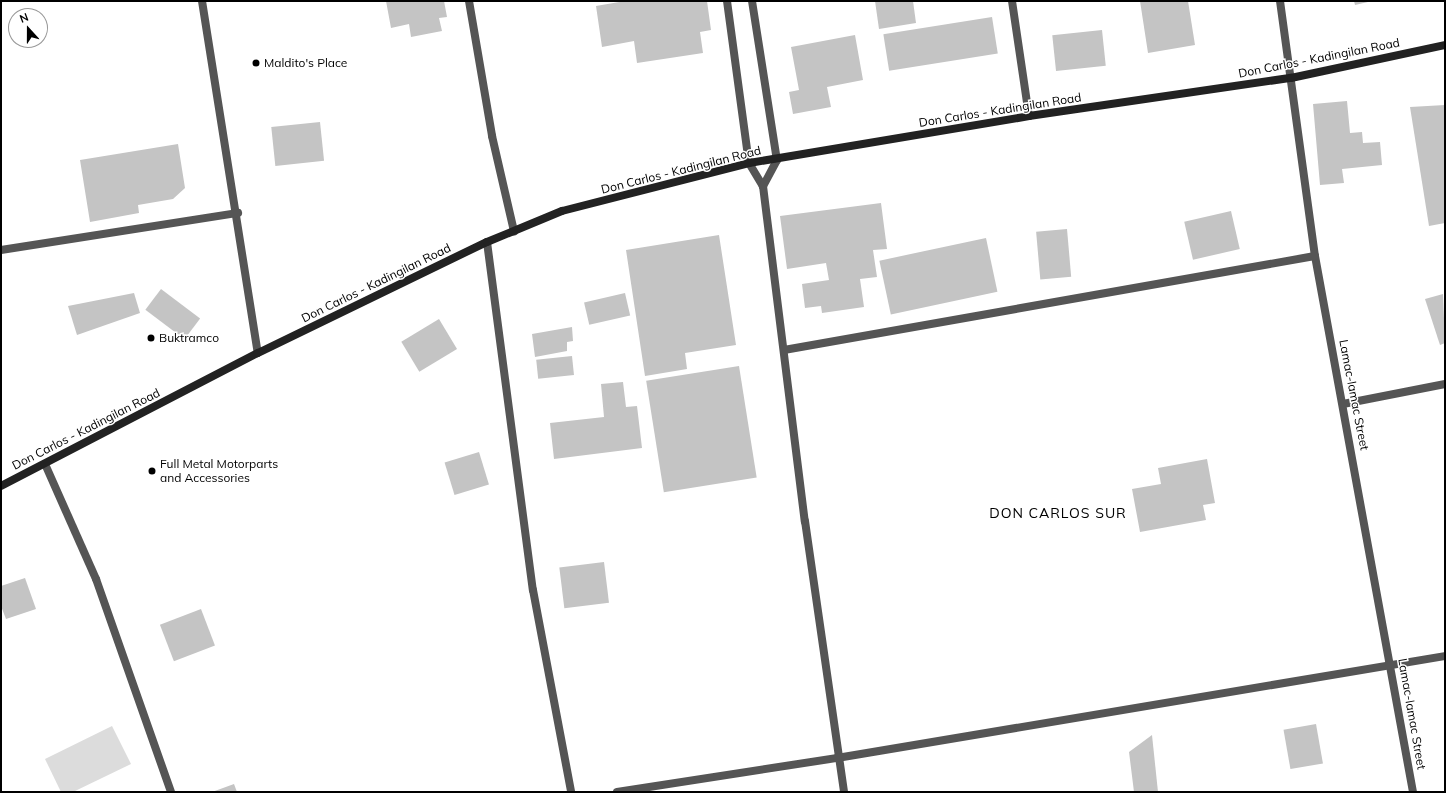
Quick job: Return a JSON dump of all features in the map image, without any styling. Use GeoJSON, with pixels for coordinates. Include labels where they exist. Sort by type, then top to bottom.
{"type":"FeatureCollection","features":[{"type":"Feature","properties":{"kind":"main road","name":"Don Carlos - Kadingilan Road"},"geometry":{"type":"LineString","coordinates":[[1,486],[258,353],[487,242],[562,211],[749,163],[777,160],[1030,116],[1291,78],[1445,45]]}},
{"type":"Feature","properties":{"kind":"street"},"geometry":{"type":"LineString","coordinates":[[202,1],[238,212],[258,353]]}},
{"type":"Feature","properties":{"kind":"street"},"geometry":{"type":"LineString","coordinates":[[468,1],[492,136],[514,230]]}},
{"type":"Feature","properties":{"kind":"street"},"geometry":{"type":"LineString","coordinates":[[727,1],[749,163],[763,186],[805,521],[826,653],[837,758],[844,792]]}},
{"type":"Feature","properties":{"kind":"street"},"geometry":{"type":"LineString","coordinates":[[752,1],[777,160],[763,186]]}},
{"type":"Feature","properties":{"kind":"street"},"geometry":{"type":"LineString","coordinates":[[1012,1],[1030,116]]}},
{"type":"Feature","properties":{"kind":"street","name":"Lamac-lamac Street"},"geometry":{"type":"LineString","coordinates":[[1280,1],[1315,256],[1392,665],[1413,792]]}},
{"type":"Feature","properties":{"kind":"street"},"geometry":{"type":"LineString","coordinates":[[1,250],[238,212]]}},
{"type":"Feature","properties":{"kind":"street"},"geometry":{"type":"LineString","coordinates":[[487,242],[533,590],[571,792]]}},
{"type":"Feature","properties":{"kind":"street"},"geometry":{"type":"LineString","coordinates":[[784,350],[1315,256]]}},
{"type":"Feature","properties":{"kind":"street"},"geometry":{"type":"LineString","coordinates":[[1343,404],[1445,384]]}},
{"type":"Feature","properties":{"kind":"street"},"geometry":{"type":"LineString","coordinates":[[45,464],[96,579],[171,792]]}},
{"type":"Feature","properties":{"kind":"street"},"geometry":{"type":"LineString","coordinates":[[617,792],[837,758],[1445,656]]}},
{"type":"Feature","properties":{"kind":"shaded area"},"geometry":{"type":"Polygon","coordinates":[[[112,726],[131,764],[73,792],[61,792],[45,759],[112,726]]]}},
{"type":"Feature","properties":{"kind":"building"},"geometry":{"type":"Polygon","coordinates":[[[386,1],[444,1],[447,17],[439,18],[442,31],[411,37],[409,24],[391,28],[386,1]]]}},
{"type":"Feature","properties":{"kind":"building"},"geometry":{"type":"Polygon","coordinates":[[[625,1],[707,1],[711,30],[700,32],[703,53],[637,63],[634,41],[602,47],[596,6],[625,1]]]}},
{"type":"Feature","properties":{"kind":"building"},"geometry":{"type":"Polygon","coordinates":[[[875,1],[913,1],[916,23],[879,29],[875,1]]]}},
{"type":"Feature","properties":{"kind":"building"},"geometry":{"type":"Polygon","coordinates":[[[1140,1],[1188,1],[1195,45],[1148,53],[1140,1]]]}},
{"type":"Feature","properties":{"kind":"building"},"geometry":{"type":"Polygon","coordinates":[[[1354,1],[1368,1],[1368,2],[1355,5],[1354,1]]]}},
{"type":"Feature","properties":{"kind":"building"},"geometry":{"type":"Polygon","coordinates":[[[992,17],[998,54],[889,71],[883,34],[992,17]]]}},
{"type":"Feature","properties":{"kind":"building"},"geometry":{"type":"Polygon","coordinates":[[[1102,30],[1106,66],[1056,71],[1052,35],[1102,30]]]}},
{"type":"Feature","properties":{"kind":"building"},"geometry":{"type":"Polygon","coordinates":[[[855,35],[863,80],[827,87],[831,107],[793,114],[789,92],[799,90],[791,47],[855,35]]]}},
{"type":"Feature","properties":{"kind":"building"},"geometry":{"type":"Polygon","coordinates":[[[1347,101],[1350,133],[1362,132],[1363,143],[1380,142],[1382,165],[1342,169],[1344,183],[1320,185],[1313,104],[1347,101]]]}},
{"type":"Feature","properties":{"kind":"building"},"geometry":{"type":"Polygon","coordinates":[[[1445,105],[1445,223],[1429,226],[1410,107],[1445,105]]]}},
{"type":"Feature","properties":{"kind":"building"},"geometry":{"type":"Polygon","coordinates":[[[320,122],[324,161],[275,166],[271,127],[320,122]]]}},
{"type":"Feature","properties":{"kind":"building"},"geometry":{"type":"Polygon","coordinates":[[[178,144],[185,188],[173,199],[138,205],[139,213],[90,222],[80,160],[178,144]]]}},
{"type":"Feature","properties":{"kind":"building"},"geometry":{"type":"Polygon","coordinates":[[[881,203],[887,249],[873,250],[877,277],[860,279],[864,307],[822,313],[821,306],[805,308],[802,284],[829,280],[826,263],[787,269],[780,216],[881,203]]]}},
{"type":"Feature","properties":{"kind":"building"},"geometry":{"type":"Polygon","coordinates":[[[1231,211],[1240,249],[1193,260],[1184,222],[1231,211]]]}},
{"type":"Feature","properties":{"kind":"building"},"geometry":{"type":"Polygon","coordinates":[[[1067,229],[1071,277],[1040,280],[1036,232],[1067,229]]]}},
{"type":"Feature","properties":{"kind":"building"},"geometry":{"type":"Polygon","coordinates":[[[719,235],[736,345],[685,353],[687,369],[645,376],[626,250],[719,235]]]}},
{"type":"Feature","properties":{"kind":"building"},"geometry":{"type":"Polygon","coordinates":[[[986,238],[997,292],[891,314],[879,261],[986,238]]]}},
{"type":"Feature","properties":{"kind":"building"},"geometry":{"type":"Polygon","coordinates":[[[161,289],[200,318],[184,339],[145,310],[161,289]]]}},
{"type":"Feature","properties":{"kind":"building"},"geometry":{"type":"Polygon","coordinates":[[[134,293],[140,313],[77,335],[68,306],[134,293]]]}},
{"type":"Feature","properties":{"kind":"building"},"geometry":{"type":"Polygon","coordinates":[[[625,293],[630,315],[589,325],[584,302],[625,293]]]}},
{"type":"Feature","properties":{"kind":"building"},"geometry":{"type":"Polygon","coordinates":[[[1443,294],[1445,343],[1440,345],[1425,299],[1443,294]]]}},
{"type":"Feature","properties":{"kind":"building"},"geometry":{"type":"Polygon","coordinates":[[[439,319],[457,349],[419,372],[401,342],[439,319]]]}},
{"type":"Feature","properties":{"kind":"building"},"geometry":{"type":"Polygon","coordinates":[[[572,327],[573,341],[567,342],[567,351],[535,357],[532,334],[572,327]]]}},
{"type":"Feature","properties":{"kind":"building"},"geometry":{"type":"Polygon","coordinates":[[[572,356],[574,375],[538,379],[536,360],[572,356]]]}},
{"type":"Feature","properties":{"kind":"building"},"geometry":{"type":"Polygon","coordinates":[[[739,366],[757,478],[664,492],[646,381],[739,366]]]}},
{"type":"Feature","properties":{"kind":"building"},"geometry":{"type":"Polygon","coordinates":[[[623,382],[626,407],[637,406],[642,448],[554,459],[550,423],[604,417],[601,384],[623,382]]]}},
{"type":"Feature","properties":{"kind":"building"},"geometry":{"type":"Polygon","coordinates":[[[479,452],[489,485],[455,495],[445,463],[479,452]]]}},
{"type":"Feature","properties":{"kind":"building"},"geometry":{"type":"Polygon","coordinates":[[[1207,459],[1215,503],[1203,505],[1206,520],[1140,532],[1132,489],[1161,484],[1158,468],[1207,459]]]}},
{"type":"Feature","properties":{"kind":"building"},"geometry":{"type":"Polygon","coordinates":[[[604,562],[609,603],[564,608],[559,567],[604,562]]]}},
{"type":"Feature","properties":{"kind":"building"},"geometry":{"type":"Polygon","coordinates":[[[25,578],[36,609],[6,619],[1,606],[1,586],[25,578]]]}},
{"type":"Feature","properties":{"kind":"building"},"geometry":{"type":"Polygon","coordinates":[[[201,609],[215,645],[174,661],[160,625],[201,609]]]}},
{"type":"Feature","properties":{"kind":"building"},"geometry":{"type":"Polygon","coordinates":[[[1316,724],[1323,763],[1290,769],[1284,730],[1316,724]]]}},
{"type":"Feature","properties":{"kind":"building"},"geometry":{"type":"Polygon","coordinates":[[[1152,735],[1158,792],[1134,792],[1129,752],[1152,735]]]}},
{"type":"Feature","properties":{"kind":"building"},"geometry":{"type":"Polygon","coordinates":[[[234,784],[237,792],[212,792],[234,784]]]}},
{"type":"Feature","properties":{"kind":"place","name":"Maldito's Place"},"geometry":{"type":"Point","coordinates":[256,63]}},
{"type":"Feature","properties":{"kind":"place","name":"Buktramco"},"geometry":{"type":"Point","coordinates":[151,338]}},
{"type":"Feature","properties":{"kind":"place","name":"Full Metal Motorparts and Accessories"},"geometry":{"type":"Point","coordinates":[152,471]}},
{"type":"Feature","properties":{"kind":"district","name":"DON CARLOS SUR"},"geometry":{"type":"Point","coordinates":[1058,513]}}]}
